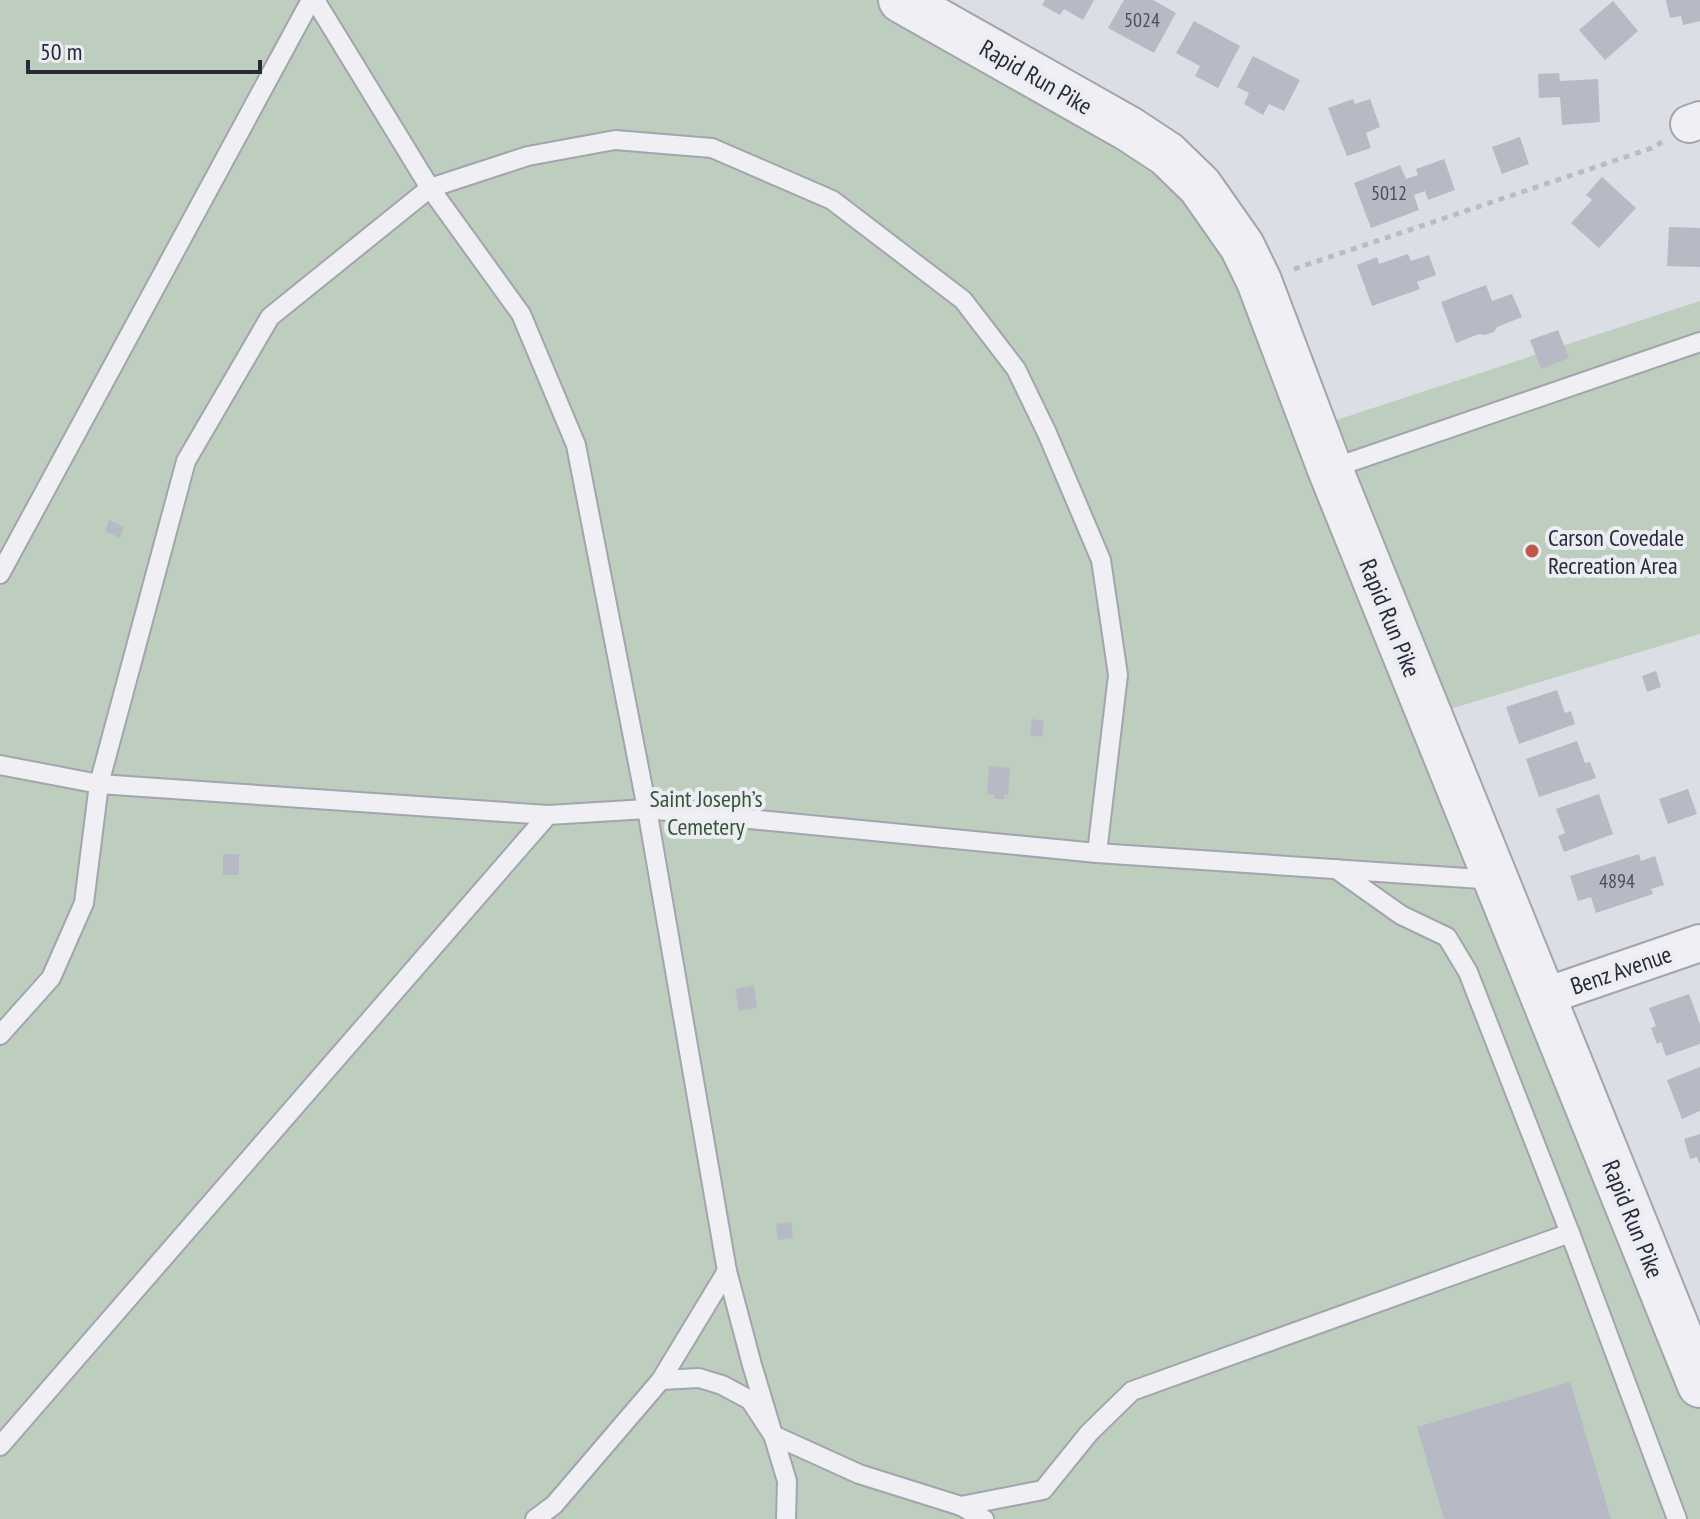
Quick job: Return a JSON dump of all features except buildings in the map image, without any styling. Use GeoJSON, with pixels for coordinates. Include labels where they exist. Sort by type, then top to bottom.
{"type":"FeatureCollection","features":[{"type":"Feature","properties":{"kind":"street","name":"Rapid Run Pike"},"geometry":{"type":"LineString","coordinates":[[901,0],[1129,129],[1167,154],[1200,186],[1242,246],[1259,281],[1330,469],[1700,1385]]}},
{"type":"Feature","properties":{"kind":"street","name":"Benz Avenue"},"geometry":{"type":"LineString","coordinates":[[1543,997],[1700,943]]}},
{"type":"Feature","properties":{"kind":"lane"},"geometry":{"type":"LineString","coordinates":[[0,574],[313,0],[430,188],[521,314],[576,445],[647,809],[727,1271],[787,1481],[786,1519]]}},
{"type":"Feature","properties":{"kind":"lane"},"geometry":{"type":"LineString","coordinates":[[0,1035],[51,978],[84,903],[99,784],[186,461],[270,317],[430,188],[528,156],[615,140],[712,148],[832,200],[963,300],[1016,369],[1101,560],[1118,675],[1097,853]]}},
{"type":"Feature","properties":{"kind":"lane"},"geometry":{"type":"LineString","coordinates":[[1330,469],[1700,342]]}},
{"type":"Feature","properties":{"kind":"lane"},"geometry":{"type":"LineString","coordinates":[[0,765],[99,784],[548,815],[647,809],[1097,853],[1496,880]]}},
{"type":"Feature","properties":{"kind":"lane"},"geometry":{"type":"LineString","coordinates":[[0,1446],[548,815]]}},
{"type":"Feature","properties":{"kind":"lane"},"geometry":{"type":"LineString","coordinates":[[1335,869],[1401,915],[1447,937],[1468,972],[1677,1519]]}},
{"type":"Feature","properties":{"kind":"lane"},"geometry":{"type":"LineString","coordinates":[[961,1506],[1043,1490],[1089,1433],[1132,1391],[1570,1233]]}},
{"type":"Feature","properties":{"kind":"lane"},"geometry":{"type":"LineString","coordinates":[[535,1519],[554,1505],[661,1380],[727,1271]]}},
{"type":"Feature","properties":{"kind":"lane"},"geometry":{"type":"LineString","coordinates":[[661,1380],[699,1378],[722,1385],[750,1400],[773,1435],[859,1474],[961,1506],[984,1519]]}},
{"type":"Feature","properties":{"kind":"lane"},"geometry":{"type":"LineString","coordinates":[[0,1424],[28,1415]]}},
{"type":"Feature","properties":{"kind":"path"},"geometry":{"type":"LineString","coordinates":[[1259,281],[1652,148],[1694,122]]}},
{"type":"Feature","properties":{"kind":"green space","name":"Saint Joseph’s Cemetery"},"geometry":{"type":"Polygon","coordinates":[[[0,0],[901,0],[1200,186],[1315,427],[1700,301],[1700,634],[1430,715],[1700,1385],[1700,1519],[0,1519],[0,0]]]}},
{"type":"Feature","properties":{"kind":"place","name":"Carson Covedale Recreation Area"},"geometry":{"type":"Point","coordinates":[1532,551]}}]}
